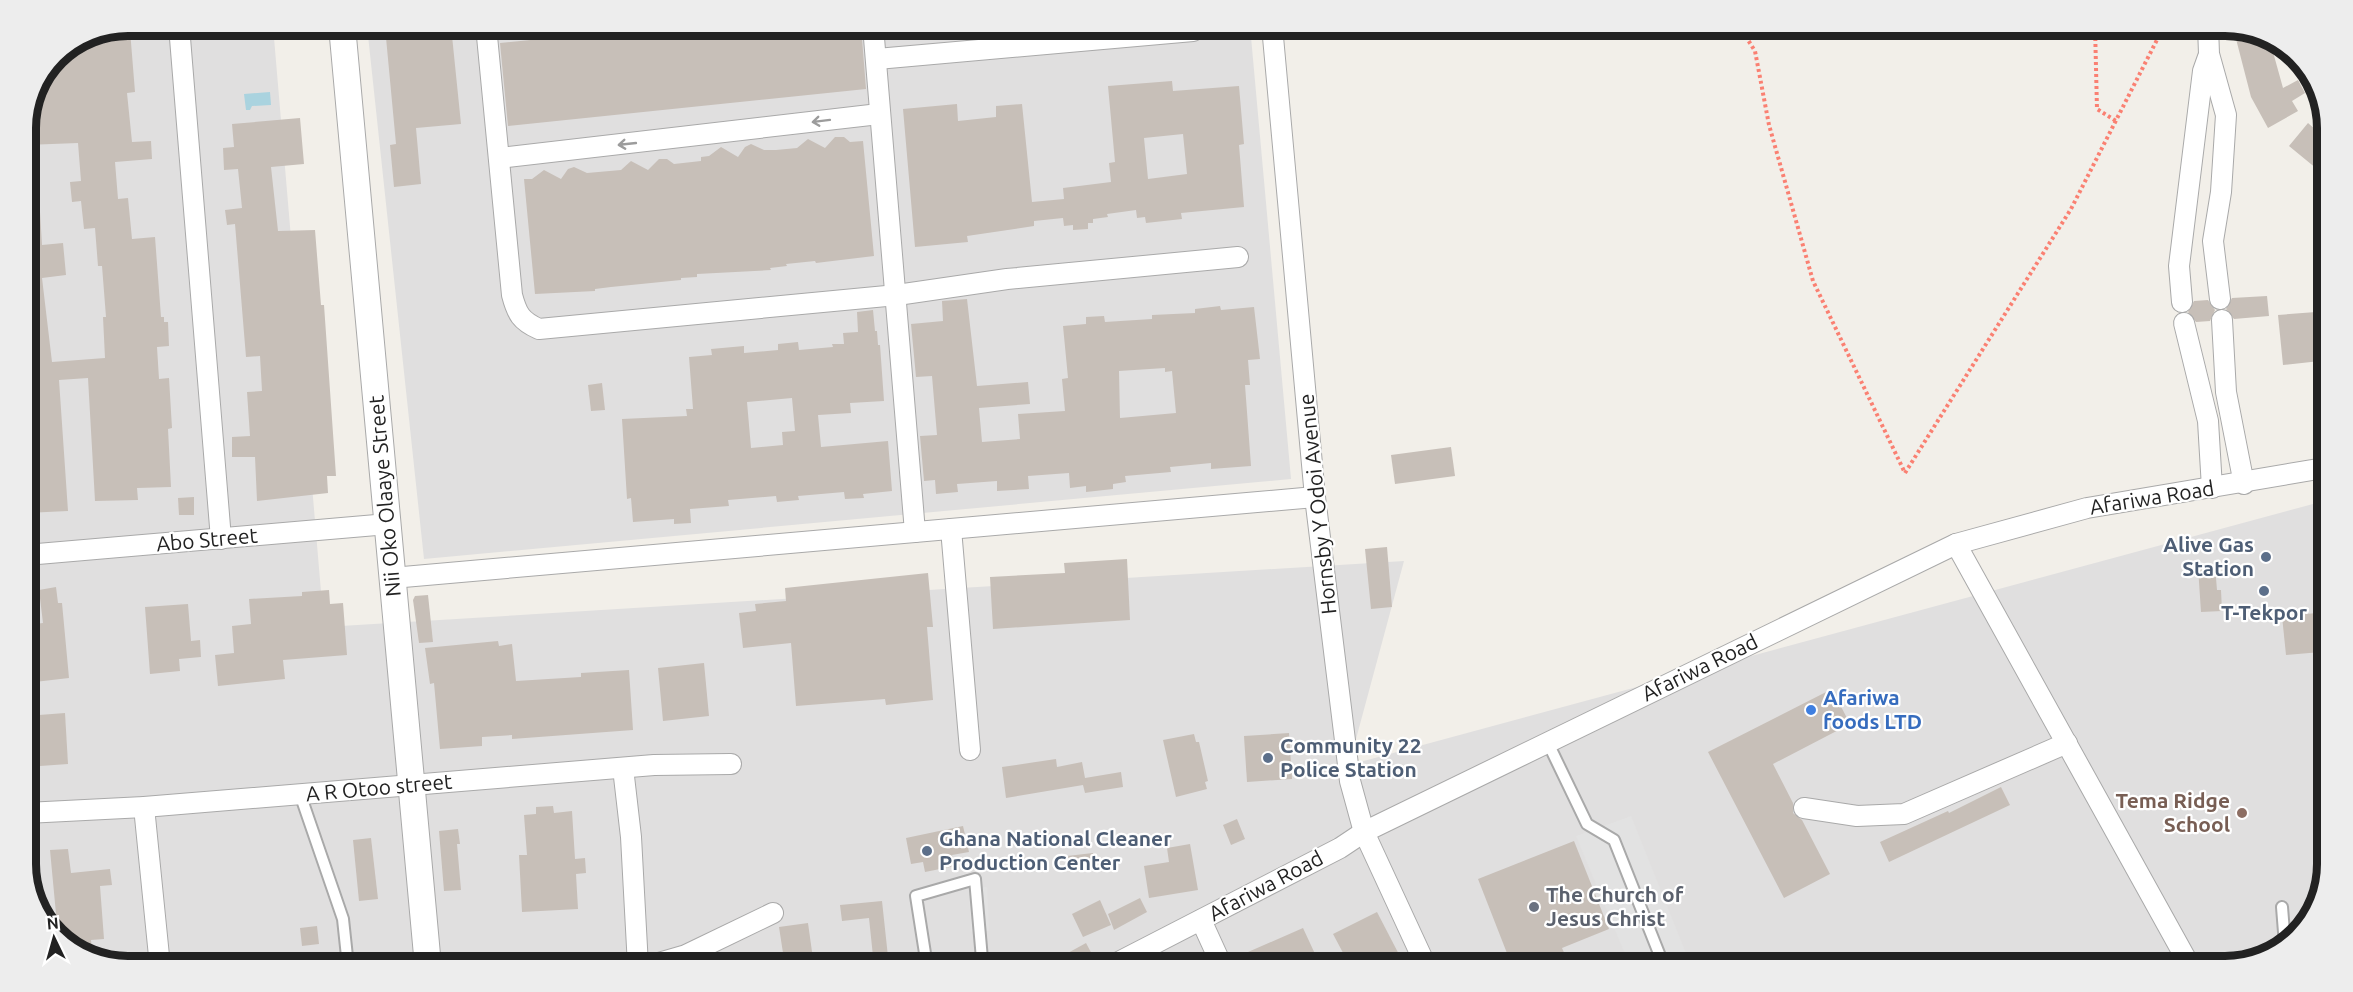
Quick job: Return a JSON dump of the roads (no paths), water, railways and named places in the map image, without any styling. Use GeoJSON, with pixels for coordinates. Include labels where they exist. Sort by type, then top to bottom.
{"type":"FeatureCollection","features":[{"type":"Feature","properties":{"kind":"street"},"geometry":{"type":"LineString","coordinates":[[180,36],[221,539]]}},
{"type":"Feature","properties":{"kind":"street","name":"Nii Oko Olaaye Street"},"geometry":{"type":"LineString","coordinates":[[343,36],[427,956]]}},
{"type":"Feature","properties":{"kind":"street"},"geometry":{"type":"LineString","coordinates":[[489,36],[512,295],[516,312],[524,322],[539,329],[897,296],[1007,279],[1238,257]]}},
{"type":"Feature","properties":{"kind":"street"},"geometry":{"type":"LineString","coordinates":[[874,36],[915,532]]}},
{"type":"Feature","properties":{"kind":"street"},"geometry":{"type":"LineString","coordinates":[[877,59],[1137,36]]}},
{"type":"Feature","properties":{"kind":"street","name":"Hornsby Y Odoi Avenue"},"geometry":{"type":"LineString","coordinates":[[1273,36],[1315,497],[1350,781],[1364,832],[1421,956]]}},
{"type":"Feature","properties":{"kind":"street"},"geometry":{"type":"LineString","coordinates":[[2208,36],[2209,54],[2226,115],[2221,192],[2213,241],[2220,299]]}},
{"type":"Feature","properties":{"kind":"street"},"geometry":{"type":"LineString","coordinates":[[2182,302],[2179,266],[2203,71],[2209,54]]}},
{"type":"Feature","properties":{"kind":"street"},"geometry":{"type":"LineString","coordinates":[[499,159],[879,114]]}},
{"type":"Feature","properties":{"kind":"street"},"geometry":{"type":"LineString","coordinates":[[2183,234],[2213,241]]}},
{"type":"Feature","properties":{"kind":"street"},"geometry":{"type":"LineString","coordinates":[[2222,320],[2226,392],[2244,484]]}},
{"type":"Feature","properties":{"kind":"street"},"geometry":{"type":"LineString","coordinates":[[2184,323],[2208,421],[2212,488]]}},
{"type":"Feature","properties":{"kind":"street"},"geometry":{"type":"LineString","coordinates":[[2191,355],[2224,351]]}},
{"type":"Feature","properties":{"kind":"street","name":"Afariwa Road"},"geometry":{"type":"LineString","coordinates":[[1131,956],[1340,848],[1364,832],[1956,544],[2087,507],[2244,484],[2317,469]]}},
{"type":"Feature","properties":{"kind":"street"},"geometry":{"type":"LineString","coordinates":[[392,578],[1315,497]]}},
{"type":"Feature","properties":{"kind":"street","name":"Abo Street"},"geometry":{"type":"LineString","coordinates":[[36,554],[388,524]]}},
{"type":"Feature","properties":{"kind":"street"},"geometry":{"type":"LineString","coordinates":[[951,528],[970,750]]}},
{"type":"Feature","properties":{"kind":"street"},"geometry":{"type":"LineString","coordinates":[[1956,544],[2184,956]]}},
{"type":"Feature","properties":{"kind":"street"},"geometry":{"type":"LineString","coordinates":[[1804,808],[1857,816],[1904,814],[2067,743]]}},
{"type":"Feature","properties":{"kind":"street","name":"A R Otoo street"},"geometry":{"type":"LineString","coordinates":[[36,812],[144,807],[702,762],[732,764]]}},
{"type":"Feature","properties":{"kind":"street"},"geometry":{"type":"LineString","coordinates":[[623,768],[631,837],[637,956]]}},
{"type":"Feature","properties":{"kind":"street"},"geometry":{"type":"LineString","coordinates":[[144,807],[159,956]]}},
{"type":"Feature","properties":{"kind":"street"},"geometry":{"type":"LineString","coordinates":[[683,956],[773,913]]}},
{"type":"Feature","properties":{"kind":"street"},"geometry":{"type":"LineString","coordinates":[[1201,920],[1217,956]]}},
{"type":"Feature","properties":{"kind":"lane"},"geometry":{"type":"LineString","coordinates":[[1548,743],[1587,824],[1614,840],[1660,956]]}},
{"type":"Feature","properties":{"kind":"lane"},"geometry":{"type":"LineString","coordinates":[[300,794],[343,919],[347,956]]}},
{"type":"Feature","properties":{"kind":"lane"},"geometry":{"type":"LineString","coordinates":[[925,956],[916,896],[975,879],[982,956]]}},
{"type":"Feature","properties":{"kind":"lane"},"geometry":{"type":"LineString","coordinates":[[2282,907],[2284,934]]}},
{"type":"Feature","properties":{"kind":"water"},"geometry":{"type":"Polygon","coordinates":[[[270,92],[271,105],[252,106],[250,110],[246,110],[244,94],[270,92]]]}},
{"type":"Feature","properties":{"kind":"place","name":"Alive Gas Station"},"geometry":{"type":"Point","coordinates":[2266,557]}},
{"type":"Feature","properties":{"kind":"place","name":"T-Tekpor"},"geometry":{"type":"Point","coordinates":[2264,591]}},
{"type":"Feature","properties":{"kind":"place","name":"Afariwa foods LTD"},"geometry":{"type":"Point","coordinates":[1811,710]}},
{"type":"Feature","properties":{"kind":"place","name":"Community 22 Police Station"},"geometry":{"type":"Point","coordinates":[1268,758]}},
{"type":"Feature","properties":{"kind":"place","name":"Tema Ridge School"},"geometry":{"type":"Point","coordinates":[2242,813]}},
{"type":"Feature","properties":{"kind":"place","name":"Ghana National Cleaner Production Center"},"geometry":{"type":"Point","coordinates":[927,851]}},
{"type":"Feature","properties":{"kind":"place","name":"The Church of Jesus Christ"},"geometry":{"type":"Point","coordinates":[1534,907]}}]}
